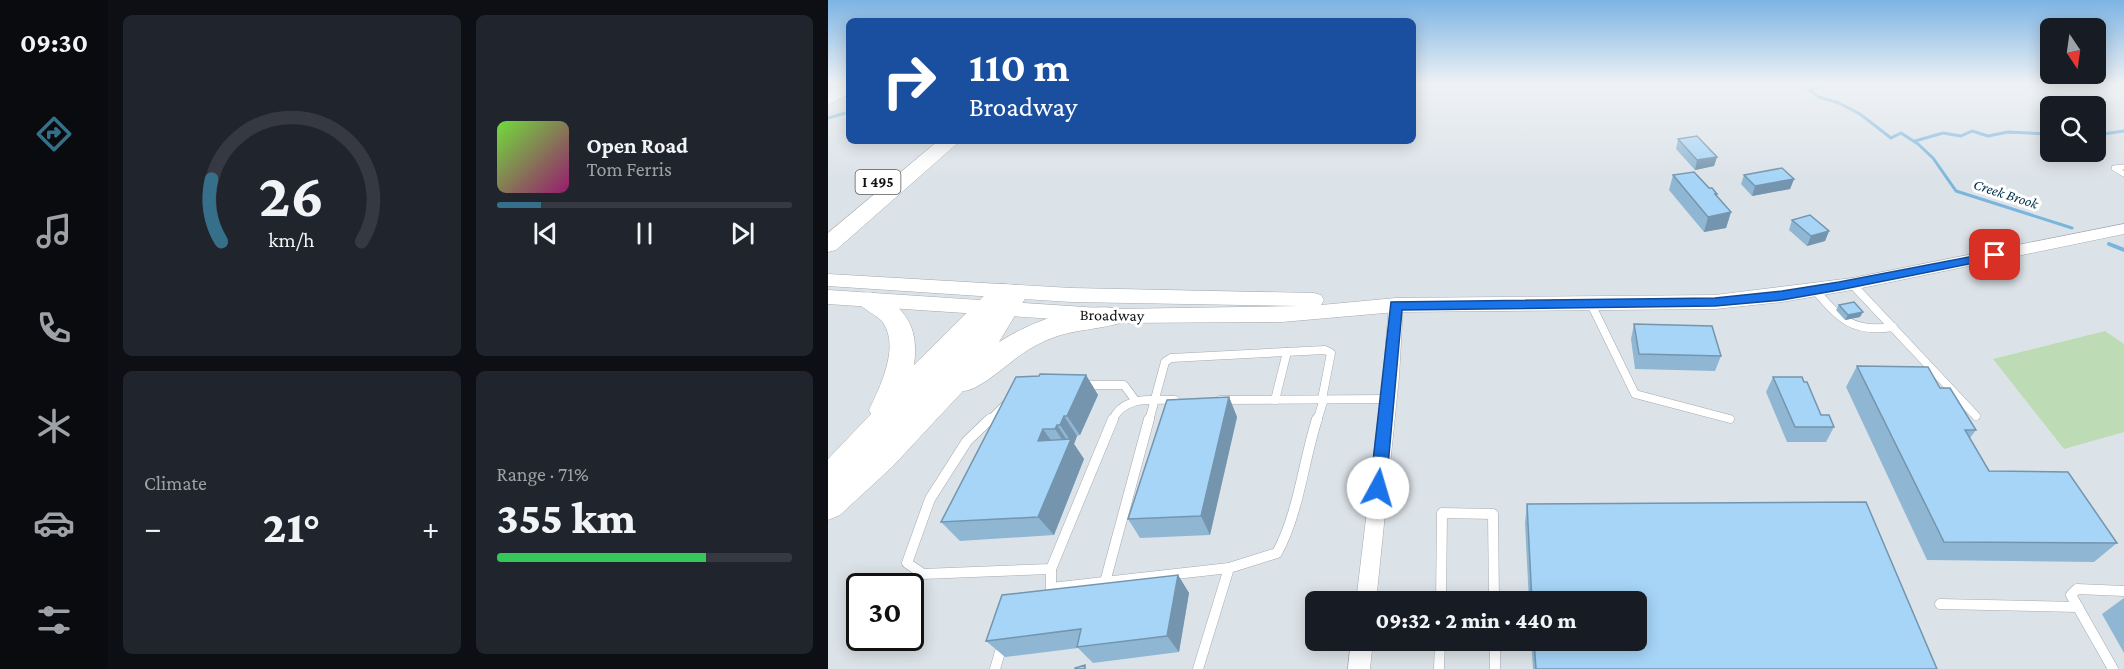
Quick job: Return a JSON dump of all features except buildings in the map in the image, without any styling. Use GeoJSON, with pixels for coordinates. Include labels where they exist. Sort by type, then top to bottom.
{"type":"FeatureCollection","features":[{"type":"Feature","properties":{"kind":"highway","name":"I 495"},"geometry":{"type":"LineString","coordinates":[[828,222],[923,144]]}},
{"type":"Feature","properties":{"kind":"highway"},"geometry":{"type":"LineString","coordinates":[[828,245],[946,144]]}},
{"type":"Feature","properties":{"kind":"highway"},"geometry":{"type":"LineString","coordinates":[[869,300],[895,319],[903,348],[897,382],[873,433]]}},
{"type":"Feature","properties":{"kind":"highway"},"geometry":{"type":"LineString","coordinates":[[828,505],[885,455],[969,363],[1003,300]]}},
{"type":"Feature","properties":{"kind":"highway"},"geometry":{"type":"LineString","coordinates":[[828,479],[873,433],[929,367],[1003,300]]}},
{"type":"Feature","properties":{"kind":"highway"},"geometry":{"type":"LineString","coordinates":[[932,405],[1021,341],[1050,327],[1114,316]]}},
{"type":"Feature","properties":{"kind":"main road","name":"Broadway"},"geometry":{"type":"LineString","coordinates":[[828,297],[869,300],[1161,298],[1313,300],[1396,305],[1715,302],[1852,284],[2124,228]]}},
{"type":"Feature","properties":{"kind":"main road","name":"Broadway"},"geometry":{"type":"LineString","coordinates":[[828,280],[1003,300],[1114,316],[1282,315],[1396,305]]}},
{"type":"Feature","properties":{"kind":"street"},"geometry":{"type":"LineString","coordinates":[[1367,591],[1396,305]]}},
{"type":"Feature","properties":{"kind":"street"},"geometry":{"type":"LineString","coordinates":[[1359,669],[1361,651]]}},
{"type":"Feature","properties":{"kind":"lane"},"geometry":{"type":"LineString","coordinates":[[2124,167],[2114,168],[2124,174]]}},
{"type":"Feature","properties":{"kind":"lane"},"geometry":{"type":"LineString","coordinates":[[1852,284],[1976,416]]}},
{"type":"Feature","properties":{"kind":"lane"},"geometry":{"type":"LineString","coordinates":[[1815,290],[1845,323],[1859,330],[1875,331],[1893,327]]}},
{"type":"Feature","properties":{"kind":"lane"},"geometry":{"type":"LineString","coordinates":[[1591,304],[1635,394],[1730,419]]}},
{"type":"Feature","properties":{"kind":"lane"},"geometry":{"type":"LineString","coordinates":[[1105,582],[1156,400],[1166,362],[1171,358],[1325,350],[1331,353],[1323,399],[1309,445],[1289,531],[1277,554],[1229,568],[1047,591],[1051,569],[1116,411],[1135,400],[1156,400],[1180,400]]}},
{"type":"Feature","properties":{"kind":"lane"},"geometry":{"type":"LineString","coordinates":[[1275,400],[1287,352]]}},
{"type":"Feature","properties":{"kind":"lane"},"geometry":{"type":"LineString","coordinates":[[1076,385],[1124,385],[1135,400]]}},
{"type":"Feature","properties":{"kind":"lane"},"geometry":{"type":"LineString","coordinates":[[1015,394],[967,441],[930,499],[907,562],[923,574],[1051,569]]}},
{"type":"Feature","properties":{"kind":"lane"},"geometry":{"type":"LineString","coordinates":[[1216,400],[1388,399]]}},
{"type":"Feature","properties":{"kind":"lane"},"geometry":{"type":"LineString","coordinates":[[1441,591],[1442,513],[1493,514],[1494,591]]}},
{"type":"Feature","properties":{"kind":"lane"},"geometry":{"type":"LineString","coordinates":[[1198,669],[1229,568]]}},
{"type":"Feature","properties":{"kind":"lane"},"geometry":{"type":"LineString","coordinates":[[2113,669],[2072,595],[2077,589],[2124,591]]}},
{"type":"Feature","properties":{"kind":"lane"},"geometry":{"type":"LineString","coordinates":[[1940,604],[2078,607]]}},
{"type":"Feature","properties":{"kind":"lane"},"geometry":{"type":"LineString","coordinates":[[995,669],[1005,634]]}},
{"type":"Feature","properties":{"kind":"lane"},"geometry":{"type":"LineString","coordinates":[[1439,669],[1440,651]]}},
{"type":"Feature","properties":{"kind":"lane"},"geometry":{"type":"LineString","coordinates":[[1495,651],[1495,669]]}},
{"type":"Feature","properties":{"kind":"green space"},"geometry":{"type":"Polygon","coordinates":[[[2105,331],[2124,344],[2124,432],[2064,449],[1993,359],[2105,331]]]}},
{"type":"Feature","properties":{"kind":"waterway"},"geometry":{"type":"LineString","coordinates":[[828,118],[838,115]]}},
{"type":"Feature","properties":{"kind":"waterway","name":"Creek Brook"},"geometry":{"type":"LineString","coordinates":[[1862,115],[1891,138],[1901,133],[1918,144],[1933,158],[1956,191],[2072,228]]}},
{"type":"Feature","properties":{"kind":"waterway"},"geometry":{"type":"LineString","coordinates":[[1915,141],[1943,133],[1961,136],[1972,131],[1988,136],[2008,132],[2040,134]]}},
{"type":"Feature","properties":{"kind":"waterway"},"geometry":{"type":"LineString","coordinates":[[2106,134],[2124,131]]}},
{"type":"Feature","properties":{"kind":"waterway","name":"Creek Brook"},"geometry":{"type":"LineString","coordinates":[[2109,244],[2124,250]]}},
{"type":"Feature","properties":{"kind":"route"},"geometry":{"type":"LineString","coordinates":[[1378,488],[1396,305],[1715,302],[1839,286],[1995,255]]}}]}
